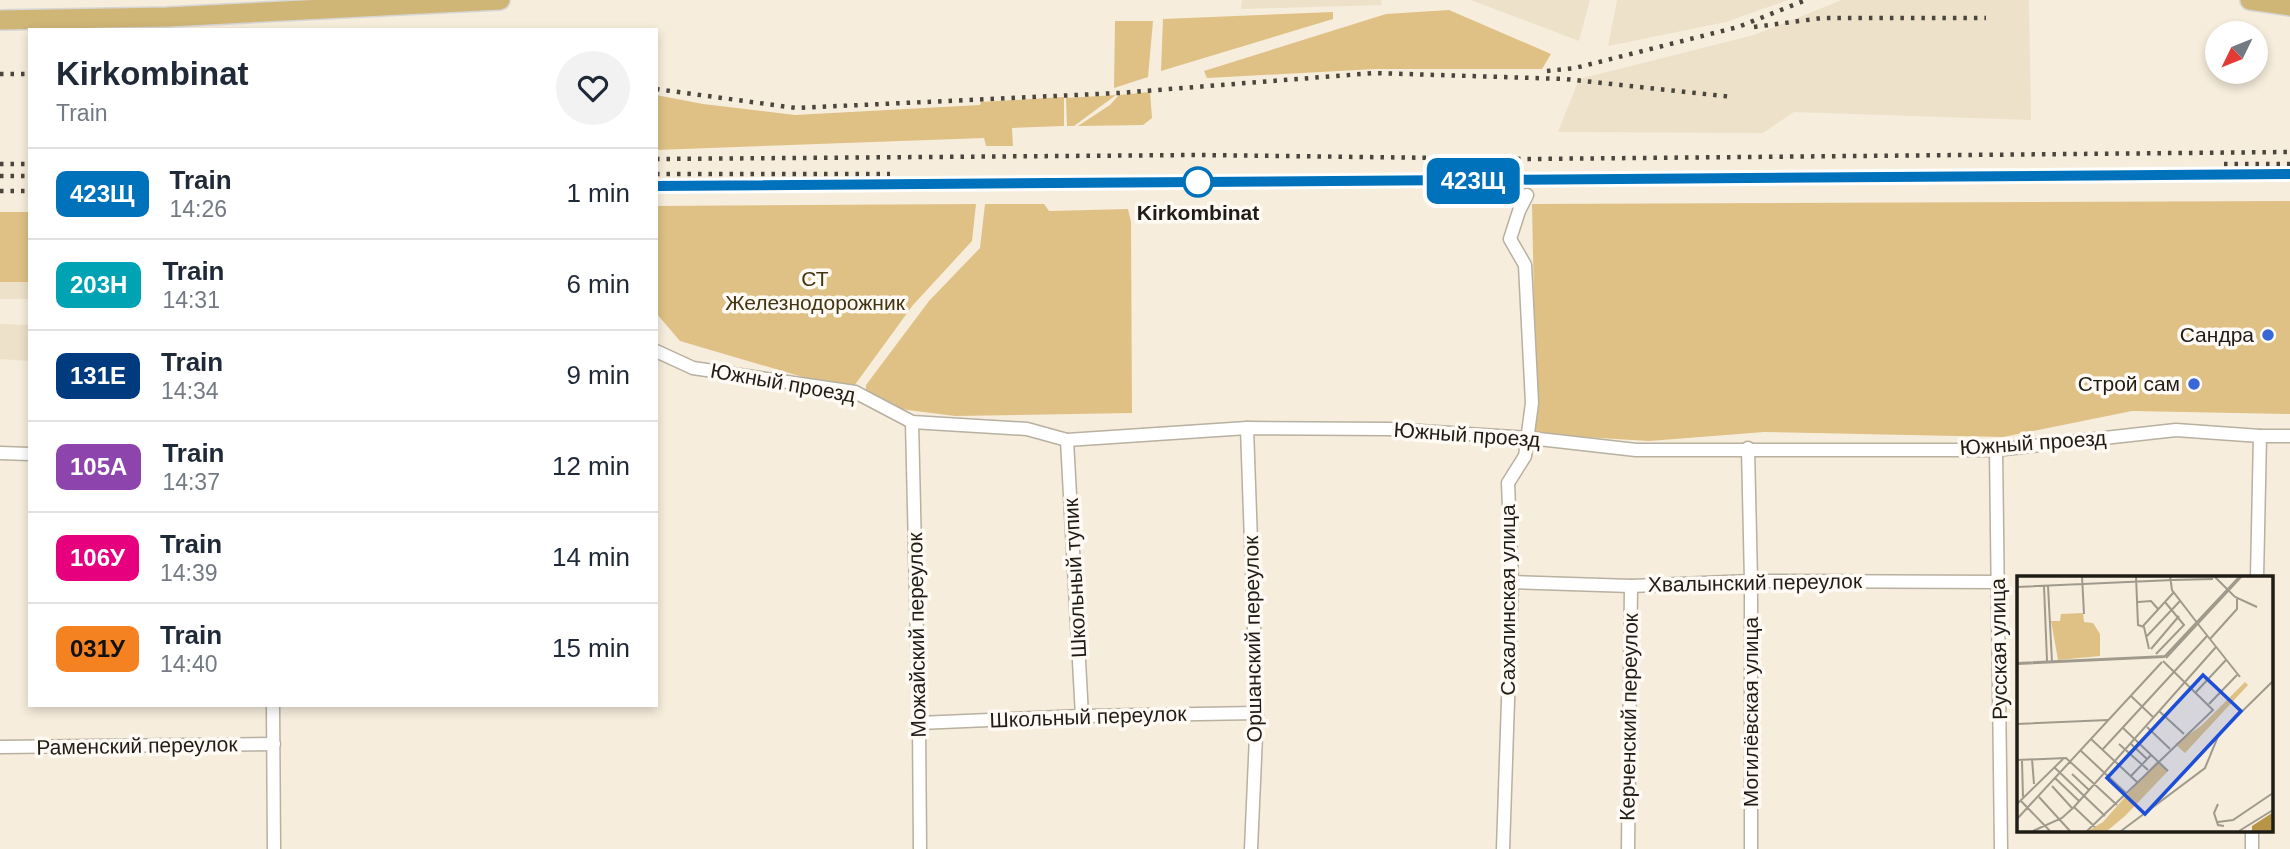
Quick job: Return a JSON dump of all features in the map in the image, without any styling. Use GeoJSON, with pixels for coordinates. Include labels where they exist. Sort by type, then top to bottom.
{"type":"FeatureCollection","features":[{"type":"Feature","properties":{"kind":"main road"},"geometry":{"type":"LineString","coordinates":[[0,20],[167,17],[500,0]]}},
{"type":"Feature","properties":{"kind":"main road"},"geometry":{"type":"LineString","coordinates":[[2250,0],[2290,6]]}},
{"type":"Feature","properties":{"kind":"street","name":"Сахалинская улица"},"geometry":{"type":"LineString","coordinates":[[1503,849],[1512,582],[1508,483],[1525,456],[1532,403],[1525,265],[1510,239],[1527,195]]}},
{"type":"Feature","properties":{"kind":"street","name":"Южный проезд"},"geometry":{"type":"LineString","coordinates":[[658,352],[693,368],[855,392],[912,422],[1027,429],[1067,440],[1247,428],[1389,429],[1528,438],[1636,450],[1996,450],[2176,430],[2290,436]]}},
{"type":"Feature","properties":{"kind":"street","name":"Можайский переулок"},"geometry":{"type":"LineString","coordinates":[[912,422],[920,849]]}},
{"type":"Feature","properties":{"kind":"street","name":"Оршанский переулок"},"geometry":{"type":"LineString","coordinates":[[1247,428],[1257,713],[1251,849]]}},
{"type":"Feature","properties":{"kind":"street"},"geometry":{"type":"LineString","coordinates":[[2257,576],[2260,436]]}},
{"type":"Feature","properties":{"kind":"street","name":"Школьный тупик"},"geometry":{"type":"LineString","coordinates":[[1067,440],[1082,716]]}},
{"type":"Feature","properties":{"kind":"street","name":"Могилёвская улица"},"geometry":{"type":"LineString","coordinates":[[1748,449],[1751,849]]}},
{"type":"Feature","properties":{"kind":"street","name":"Русская улица"},"geometry":{"type":"LineString","coordinates":[[1996,450],[2001,849]]}},
{"type":"Feature","properties":{"kind":"street"},"geometry":{"type":"LineString","coordinates":[[0,453],[28,454]]}},
{"type":"Feature","properties":{"kind":"street","name":"Хвалынский переулок"},"geometry":{"type":"LineString","coordinates":[[1512,582],[1631,586],[1751,581],[1998,582]]}},
{"type":"Feature","properties":{"kind":"street","name":"Керченский переулок"},"geometry":{"type":"LineString","coordinates":[[1628,849],[1631,586]]}},
{"type":"Feature","properties":{"kind":"street"},"geometry":{"type":"LineString","coordinates":[[273,707],[274,849]]}},
{"type":"Feature","properties":{"kind":"street","name":"Школьный переулок"},"geometry":{"type":"LineString","coordinates":[[919,723],[1082,716],[1257,713]]}},
{"type":"Feature","properties":{"kind":"street","name":"Раменский переулок"},"geometry":{"type":"LineString","coordinates":[[0,747],[274,744]]}},
{"type":"Feature","properties":{"kind":"shaded area"},"geometry":{"type":"Polygon","coordinates":[[[1242,0],[1381,0],[1382,5],[1241,9],[1242,0]]]}},
{"type":"Feature","properties":{"kind":"shaded area"},"geometry":{"type":"Polygon","coordinates":[[[1471,0],[1590,0],[1579,41],[1471,0]]]}},
{"type":"Feature","properties":{"kind":"shaded area"},"geometry":{"type":"Polygon","coordinates":[[[1617,0],[1788,0],[1726,22],[1608,46],[1617,0]]]}},
{"type":"Feature","properties":{"kind":"shaded area"},"geometry":{"type":"Polygon","coordinates":[[[1842,0],[2029,0],[2031,120],[1794,112],[1763,133],[1558,132],[1579,79],[1754,35],[1842,0]]]}},
{"type":"Feature","properties":{"kind":"shaded area"},"geometry":{"type":"Polygon","coordinates":[[[0,282],[28,282],[28,299],[0,299],[0,282]]]}},
{"type":"Feature","properties":{"kind":"shaded area"},"geometry":{"type":"Polygon","coordinates":[[[0,324],[28,325],[28,361],[0,359],[0,324]]]}},
{"type":"Feature","properties":{"kind":"green space"},"geometry":{"type":"Polygon","coordinates":[[[1449,10],[1551,54],[1542,69],[1375,69],[1207,78],[1204,71],[1386,14],[1449,10]]]}},
{"type":"Feature","properties":{"kind":"green space"},"geometry":{"type":"Polygon","coordinates":[[[1333,12],[1333,19],[1161,71],[1163,19],[1333,12]]]}},
{"type":"Feature","properties":{"kind":"green space"},"geometry":{"type":"Polygon","coordinates":[[[1115,21],[1153,21],[1148,77],[1114,88],[1115,21]]]}},
{"type":"Feature","properties":{"kind":"green space"},"geometry":{"type":"Polygon","coordinates":[[[1150,92],[1152,118],[1143,125],[1078,126],[1110,105],[1119,95],[1150,92]]]}},
{"type":"Feature","properties":{"kind":"green space"},"geometry":{"type":"Polygon","coordinates":[[[658,95],[703,104],[795,115],[980,105],[981,102],[1064,97],[1064,126],[1012,128],[1013,146],[986,146],[984,138],[658,150],[658,95]]]}},
{"type":"Feature","properties":{"kind":"green space"},"geometry":{"type":"Polygon","coordinates":[[[1116,95],[1074,126],[1067,126],[1066,98],[1116,95]]]}},
{"type":"Feature","properties":{"kind":"green space"},"geometry":{"type":"Polygon","coordinates":[[[2290,201],[2290,414],[2132,411],[2003,437],[1764,432],[1649,441],[1533,434],[1536,404],[1532,204],[2290,201]]]}},
{"type":"Feature","properties":{"kind":"green space","name":"СТ Железнодорожник"},"geometry":{"type":"Polygon","coordinates":[[[976,204],[972,241],[913,305],[854,386],[823,383],[680,341],[658,315],[658,206],[976,204]]]}},
{"type":"Feature","properties":{"kind":"green space"},"geometry":{"type":"Polygon","coordinates":[[[985,204],[1044,204],[1049,211],[1128,209],[1131,222],[1132,413],[955,416],[900,409],[866,391],[866,385],[929,301],[980,248],[985,204]]]}},
{"type":"Feature","properties":{"kind":"green space"},"geometry":{"type":"Polygon","coordinates":[[[0,212],[28,212],[28,282],[0,282],[0,212]]]}},
{"type":"Feature","properties":{"kind":"railway"},"geometry":{"type":"LineString","coordinates":[[1547,71],[1575,68],[1738,27],[1806,0]]}},
{"type":"Feature","properties":{"kind":"railway"},"geometry":{"type":"LineString","coordinates":[[1754,27],[1822,18],[1986,18]]}},
{"type":"Feature","properties":{"kind":"railway"},"geometry":{"type":"LineString","coordinates":[[658,89],[796,108],[1119,93],[1374,73],[1565,79],[1733,97]]}},
{"type":"Feature","properties":{"kind":"railway"},"geometry":{"type":"LineString","coordinates":[[0,74],[28,74]]}},
{"type":"Feature","properties":{"kind":"railway"},"geometry":{"type":"LineString","coordinates":[[658,159],[1197,155],[1528,159],[2290,152]]}},
{"type":"Feature","properties":{"kind":"railway"},"geometry":{"type":"LineString","coordinates":[[0,164],[28,164]]}},
{"type":"Feature","properties":{"kind":"railway"},"geometry":{"type":"LineString","coordinates":[[2224,164],[2290,164]]}},
{"type":"Feature","properties":{"kind":"railway"},"geometry":{"type":"LineString","coordinates":[[658,174],[890,174]]}},
{"type":"Feature","properties":{"kind":"railway"},"geometry":{"type":"LineString","coordinates":[[658,186],[2290,174]]}},
{"type":"Feature","properties":{"kind":"railway"},"geometry":{"type":"LineString","coordinates":[[0,176],[28,176]]}},
{"type":"Feature","properties":{"kind":"railway"},"geometry":{"type":"LineString","coordinates":[[0,191],[28,191]]}},
{"type":"Feature","properties":{"kind":"train","name":"423Щ"},"geometry":{"type":"LineString","coordinates":[[658,186],[2290,174]]}},
{"type":"Feature","properties":{"kind":"place","name":"Kirkombinat"},"geometry":{"type":"Point","coordinates":[1198,182]}},
{"type":"Feature","properties":{"kind":"place","name":"Сандра"},"geometry":{"type":"Point","coordinates":[2268,335]}},
{"type":"Feature","properties":{"kind":"place","name":"Строй сам"},"geometry":{"type":"Point","coordinates":[2194,384]}}]}
